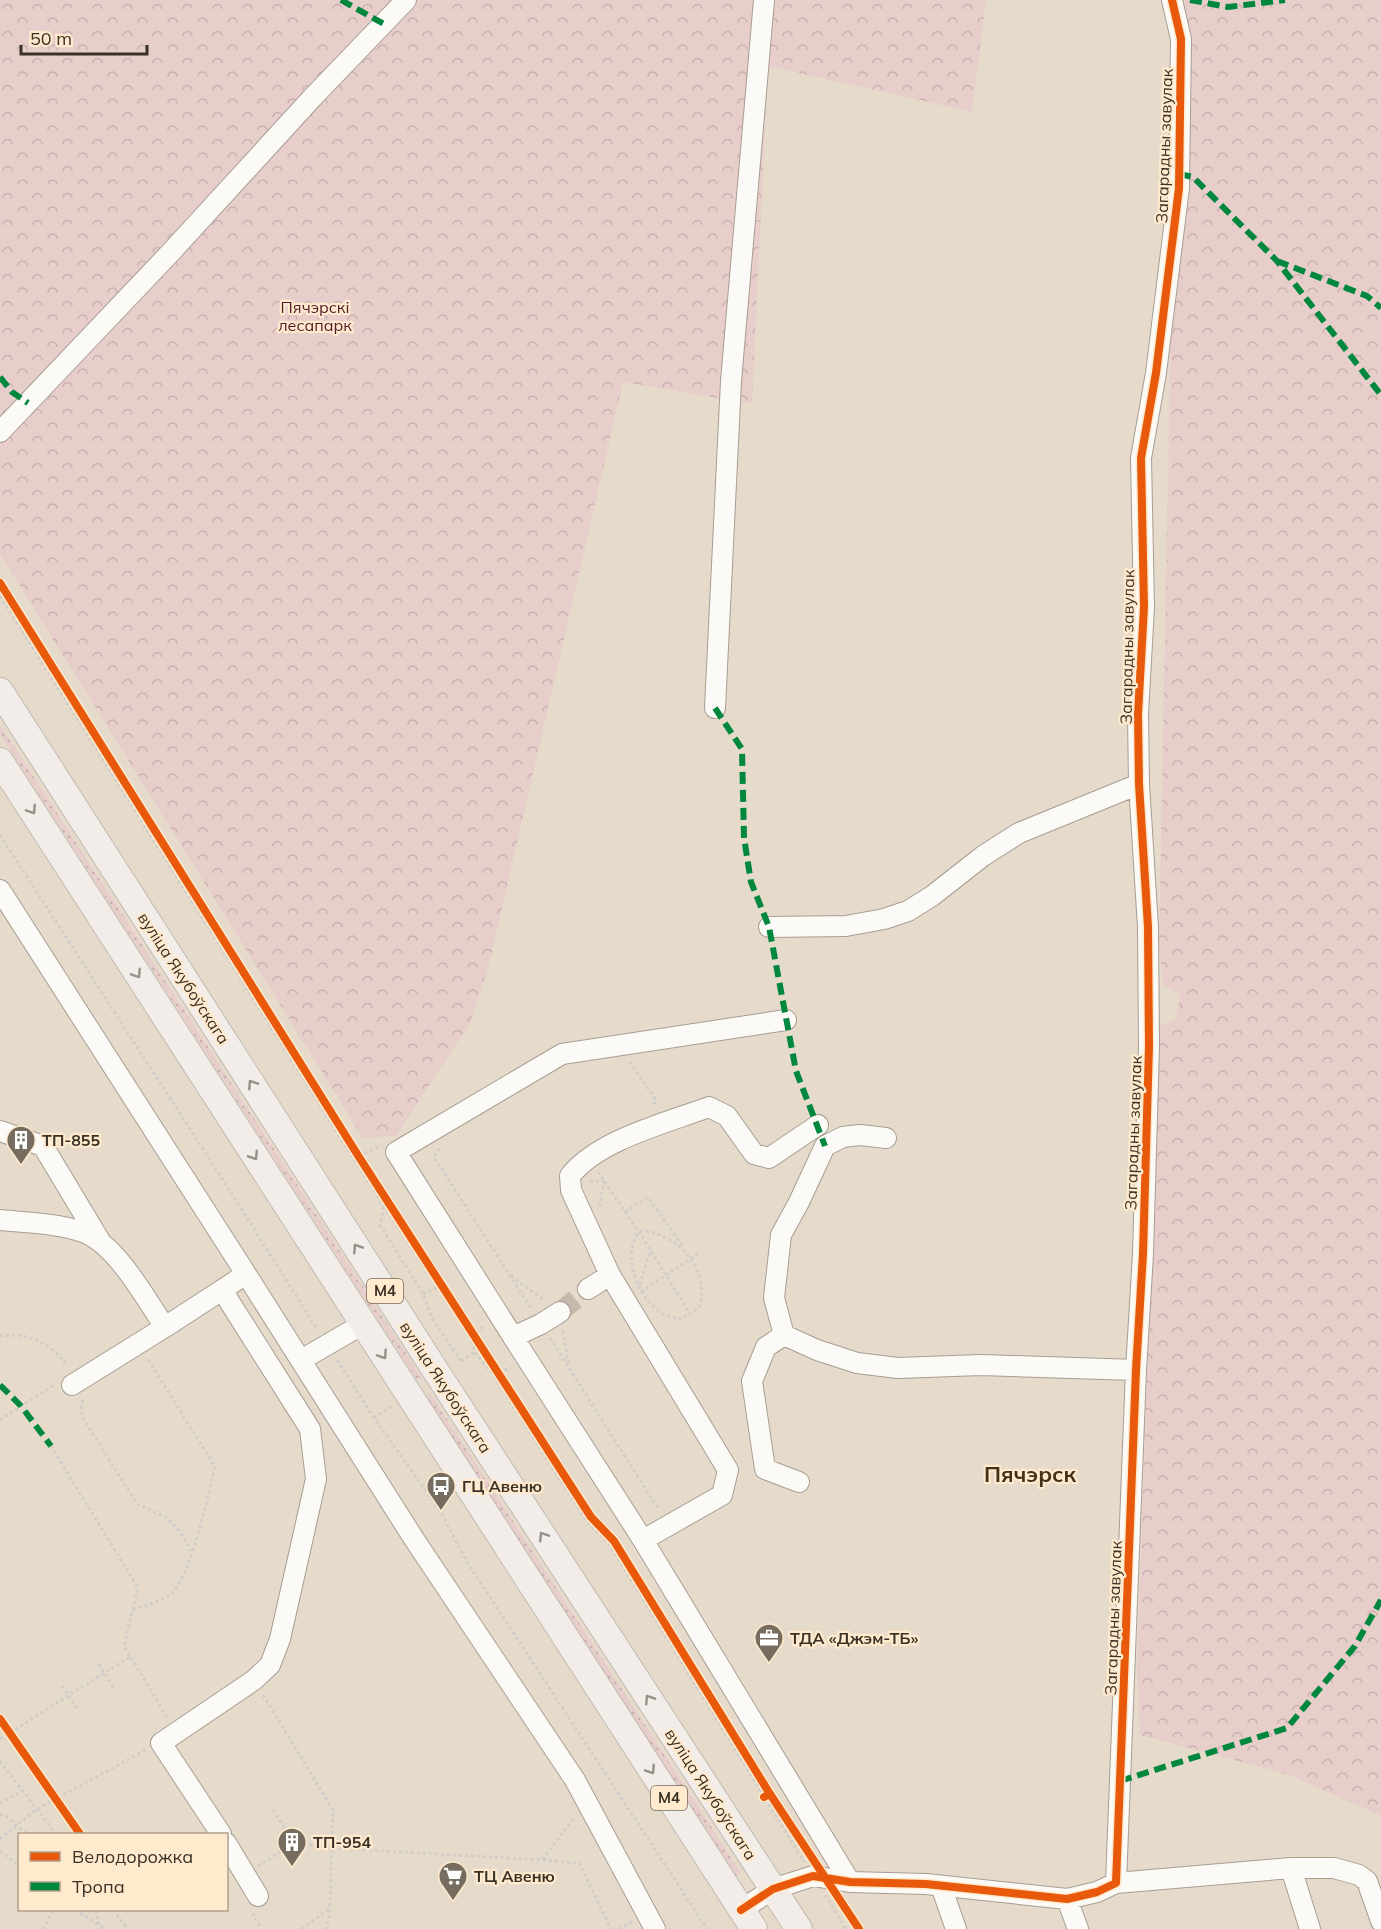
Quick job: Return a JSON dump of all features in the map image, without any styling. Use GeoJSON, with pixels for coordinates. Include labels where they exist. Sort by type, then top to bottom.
{"type":"FeatureCollection","features":[{"type":"Feature","properties":{"kind":"main road","name":"вуліца Якубоўскага"},"geometry":{"type":"LineString","coordinates":[[0,691],[439,1376],[799,1929]]}},
{"type":"Feature","properties":{"kind":"main road","name":"М4"},"geometry":{"type":"LineString","coordinates":[[0,761],[747,1919]]}},
{"type":"Feature","properties":{"kind":"street"},"geometry":{"type":"LineString","coordinates":[[0,432],[406,0]]}},
{"type":"Feature","properties":{"kind":"street"},"geometry":{"type":"LineString","coordinates":[[715,708],[731,381],[764,0]]}},
{"type":"Feature","properties":{"kind":"street","name":"Загарадны завулак"},"geometry":{"type":"LineString","coordinates":[[1116,1883],[1136,1370],[1143,1254],[1149,1046],[1148,927],[1139,784],[1138,714],[1144,607],[1141,458],[1156,373],[1179,188],[1181,39],[1172,0]]}},
{"type":"Feature","properties":{"kind":"street"},"geometry":{"type":"LineString","coordinates":[[769,927],[846,926],[884,920],[908,911],[932,896],[983,856],[1019,833],[1139,784]]}},
{"type":"Feature","properties":{"kind":"street"},"geometry":{"type":"LineString","coordinates":[[0,891],[302,1360],[414,1539],[575,1780],[655,1929]]}},
{"type":"Feature","properties":{"kind":"street"},"geometry":{"type":"LineString","coordinates":[[786,1020],[562,1054],[396,1152],[643,1540],[850,1882]]}},
{"type":"Feature","properties":{"kind":"street"},"geometry":{"type":"LineString","coordinates":[[643,1540],[722,1495],[728,1470],[636,1293],[610,1275],[571,1190],[570,1176],[580,1163],[623,1138],[709,1107],[727,1116],[754,1154],[769,1158],[818,1125]]}},
{"type":"Feature","properties":{"kind":"street"},"geometry":{"type":"LineString","coordinates":[[0,1131],[43,1146],[102,1244]]}},
{"type":"Feature","properties":{"kind":"street"},"geometry":{"type":"LineString","coordinates":[[784,1335],[774,1298],[781,1235],[825,1146],[843,1137],[860,1135],[886,1138]]}},
{"type":"Feature","properties":{"kind":"street"},"geometry":{"type":"LineString","coordinates":[[0,1220],[62,1226],[86,1233],[102,1244],[122,1264],[165,1327]]}},
{"type":"Feature","properties":{"kind":"street"},"geometry":{"type":"LineString","coordinates":[[76,1386],[246,1274]]}},
{"type":"Feature","properties":{"kind":"street"},"geometry":{"type":"LineString","coordinates":[[588,1289],[610,1275]]}},
{"type":"Feature","properties":{"kind":"street"},"geometry":{"type":"LineString","coordinates":[[220,1833],[169,1738],[254,1680],[270,1665],[280,1639],[316,1479],[310,1429],[222,1290]]}},
{"type":"Feature","properties":{"kind":"street"},"geometry":{"type":"LineString","coordinates":[[513,1337],[560,1312]]}},
{"type":"Feature","properties":{"kind":"street"},"geometry":{"type":"LineString","coordinates":[[302,1360],[363,1324]]}},
{"type":"Feature","properties":{"kind":"street"},"geometry":{"type":"LineString","coordinates":[[784,1335],[817,1350],[857,1363],[898,1368],[981,1365],[1136,1370]]}},
{"type":"Feature","properties":{"kind":"street"},"geometry":{"type":"LineString","coordinates":[[784,1335],[766,1347],[752,1381],[765,1469],[799,1482]]}},
{"type":"Feature","properties":{"kind":"street"},"geometry":{"type":"LineString","coordinates":[[228,1846],[258,1896]]}},
{"type":"Feature","properties":{"kind":"street"},"geometry":{"type":"LineString","coordinates":[[747,1919],[773,1888],[813,1876],[850,1882],[941,1886],[1067,1899],[1097,1892],[1116,1883],[1291,1868],[1334,1868],[1359,1875],[1367,1881],[1381,1921]]}},
{"type":"Feature","properties":{"kind":"street"},"geometry":{"type":"LineString","coordinates":[[1291,1868],[1310,1929]]}},
{"type":"Feature","properties":{"kind":"street"},"geometry":{"type":"LineString","coordinates":[[941,1886],[956,1929]]}},
{"type":"Feature","properties":{"kind":"street"},"geometry":{"type":"LineString","coordinates":[[1067,1899],[1078,1929]]}},
{"type":"Feature","properties":{"kind":"path"},"geometry":{"type":"LineString","coordinates":[[0,583],[356,1158],[384,1207],[471,1336],[475,1352],[494,1376],[587,1522],[609,1544],[767,1795],[801,1840]]}},
{"type":"Feature","properties":{"kind":"path"},"geometry":{"type":"LineString","coordinates":[[0,596],[356,1158],[591,1517],[614,1541],[846,1929]]}},
{"type":"Feature","properties":{"kind":"path"},"geometry":{"type":"LineString","coordinates":[[0,835],[374,1418],[441,1512],[466,1562],[707,1929]]}},
{"type":"Feature","properties":{"kind":"path"},"geometry":{"type":"LineString","coordinates":[[624,1054],[656,1100],[651,1111]]}},
{"type":"Feature","properties":{"kind":"path"},"geometry":{"type":"LineString","coordinates":[[356,1158],[380,1145],[396,1152]]}},
{"type":"Feature","properties":{"kind":"path"},"geometry":{"type":"LineString","coordinates":[[446,1145],[437,1151],[434,1157],[669,1525]]}},
{"type":"Feature","properties":{"kind":"path"},"geometry":{"type":"LineString","coordinates":[[588,1158],[639,1232],[690,1314]]}},
{"type":"Feature","properties":{"kind":"path"},"geometry":{"type":"LineString","coordinates":[[625,1212],[648,1197],[691,1259],[696,1267],[701,1283],[702,1301],[699,1308],[681,1319],[664,1314],[636,1293],[633,1239],[639,1232],[656,1232],[676,1243],[691,1259]]}},
{"type":"Feature","properties":{"kind":"path"},"geometry":{"type":"LineString","coordinates":[[384,1207],[380,1225],[423,1294],[432,1318],[461,1361],[475,1352]]}},
{"type":"Feature","properties":{"kind":"path"},"geometry":{"type":"LineString","coordinates":[[636,1293],[650,1250]]}},
{"type":"Feature","properties":{"kind":"path"},"geometry":{"type":"LineString","coordinates":[[636,1293],[699,1254]]}},
{"type":"Feature","properties":{"kind":"path"},"geometry":{"type":"LineString","coordinates":[[509,1275],[560,1312],[570,1369]]}},
{"type":"Feature","properties":{"kind":"path"},"geometry":{"type":"LineString","coordinates":[[423,1294],[438,1287]]}},
{"type":"Feature","properties":{"kind":"path"},"geometry":{"type":"LineString","coordinates":[[0,1336],[13,1334],[29,1336],[47,1345],[62,1358],[76,1386],[83,1418],[137,1504],[171,1521],[192,1552]]}},
{"type":"Feature","properties":{"kind":"path"},"geometry":{"type":"LineString","coordinates":[[133,1610],[161,1600],[177,1588],[192,1552],[215,1467],[139,1344]]}},
{"type":"Feature","properties":{"kind":"path"},"geometry":{"type":"LineString","coordinates":[[374,1418],[395,1404]]}},
{"type":"Feature","properties":{"kind":"path"},"geometry":{"type":"LineString","coordinates":[[0,1839],[37,1809],[169,1738],[124,1646],[138,1588],[51,1446]]}},
{"type":"Feature","properties":{"kind":"path"},"geometry":{"type":"LineString","coordinates":[[0,1738],[7,1731],[130,1657]]}},
{"type":"Feature","properties":{"kind":"path"},"geometry":{"type":"LineString","coordinates":[[99,1664],[114,1689]]}},
{"type":"Feature","properties":{"kind":"path"},"geometry":{"type":"LineString","coordinates":[[254,1680],[333,1810],[330,1908],[327,1929]]}},
{"type":"Feature","properties":{"kind":"path"},"geometry":{"type":"LineString","coordinates":[[62,1686],[78,1709]]}},
{"type":"Feature","properties":{"kind":"path"},"geometry":{"type":"LineString","coordinates":[[7,1731],[16,1744]]}},
{"type":"Feature","properties":{"kind":"path"},"geometry":{"type":"LineString","coordinates":[[0,1761],[55,1833]]}},
{"type":"Feature","properties":{"kind":"path"},"geometry":{"type":"LineString","coordinates":[[49,1789],[62,1808]]}},
{"type":"Feature","properties":{"kind":"path"},"geometry":{"type":"LineString","coordinates":[[0,1803],[23,1791]]}},
{"type":"Feature","properties":{"kind":"path"},"geometry":{"type":"LineString","coordinates":[[273,1810],[295,1843]]}},
{"type":"Feature","properties":{"kind":"path"},"geometry":{"type":"LineString","coordinates":[[0,1814],[26,1833]]}},
{"type":"Feature","properties":{"kind":"path"},"geometry":{"type":"LineString","coordinates":[[542,1860],[578,1814]]}},
{"type":"Feature","properties":{"kind":"path"},"geometry":{"type":"LineString","coordinates":[[245,1874],[295,1843],[332,1848],[579,1863],[611,1929]]}},
{"type":"Feature","properties":{"kind":"path"},"geometry":{"type":"LineString","coordinates":[[0,1851],[18,1865]]}},
{"type":"Feature","properties":{"kind":"path"},"geometry":{"type":"LineString","coordinates":[[302,1929],[330,1908]]}},
{"type":"Feature","properties":{"kind":"path"},"geometry":{"type":"LineString","coordinates":[[43,1929],[53,1911]]}},
{"type":"Feature","properties":{"kind":"path"},"geometry":{"type":"LineString","coordinates":[[77,1911],[104,1929]]}},
{"type":"Feature","properties":{"kind":"path"},"geometry":{"type":"LineString","coordinates":[[96,1911],[99,1924]]}},
{"type":"Feature","properties":{"kind":"path"},"geometry":{"type":"LineString","coordinates":[[115,1911],[128,1929]]}},
{"type":"Feature","properties":{"kind":"path"},"geometry":{"type":"LineString","coordinates":[[619,1929],[635,1920]]}},
{"type":"Feature","properties":{"kind":"green space","name":"Пячэрскі лесапарк"},"geometry":{"type":"Polygon","coordinates":[[[0,0],[986,0],[972,112],[768,66],[752,404],[623,382],[489,965],[470,1023],[396,1136],[363,1138],[0,554],[0,0]]]}},
{"type":"Feature","properties":{"kind":"green space"},"geometry":{"type":"Polygon","coordinates":[[[1177,0],[1381,0],[1381,1816],[1287,1774],[1140,1735],[1137,1668],[1159,1026],[1176,1019],[1180,995],[1163,985],[1159,944],[1177,0]]]}},
{"type":"Feature","properties":{"kind":"green space"},"geometry":{"type":"Polygon","coordinates":[[[0,725],[422,1378],[417,1380],[0,734],[0,725]]]}},
{"type":"Feature","properties":{"kind":"green space"},"geometry":{"type":"Polygon","coordinates":[[[430,1393],[741,1873],[736,1876],[425,1396],[430,1393]]]}},
{"type":"Feature","properties":{"kind":"tunnel"},"geometry":{"type":"LineString","coordinates":[[560,1312],[588,1289]]}},
{"type":"Feature","properties":{"kind":"marked path"},"geometry":{"type":"LineString","coordinates":[[341,0],[384,24]]}},
{"type":"Feature","properties":{"kind":"marked path"},"geometry":{"type":"LineString","coordinates":[[1190,0],[1228,7],[1285,0]]}},
{"type":"Feature","properties":{"kind":"marked path"},"geometry":{"type":"LineString","coordinates":[[1179,174],[1193,177],[1277,261],[1381,395]]}},
{"type":"Feature","properties":{"kind":"marked path"},"geometry":{"type":"LineString","coordinates":[[1277,261],[1367,296],[1381,308]]}},
{"type":"Feature","properties":{"kind":"marked path"},"geometry":{"type":"LineString","coordinates":[[0,377],[12,392],[28,403]]}},
{"type":"Feature","properties":{"kind":"marked path"},"geometry":{"type":"LineString","coordinates":[[715,708],[742,749],[744,838],[751,882],[769,927],[796,1071],[825,1146]]}},
{"type":"Feature","properties":{"kind":"marked path"},"geometry":{"type":"LineString","coordinates":[[0,1385],[21,1406],[51,1446]]}},
{"type":"Feature","properties":{"kind":"marked path"},"geometry":{"type":"LineString","coordinates":[[1120,1781],[1287,1728],[1355,1646],[1381,1600]]}},
{"type":"Feature","properties":{"kind":"cycle path"},"geometry":{"type":"LineString","coordinates":[[741,1910],[773,1889],[813,1876],[850,1882],[926,1884],[1067,1899],[1097,1892],[1116,1883],[1136,1370],[1143,1254],[1149,1046],[1148,927],[1139,784],[1138,714],[1144,607],[1141,458],[1156,373],[1179,188],[1181,39],[1172,0]]}},
{"type":"Feature","properties":{"kind":"cycle path"},"geometry":{"type":"LineString","coordinates":[[0,583],[359,1157],[591,1517],[614,1541],[770,1794],[764,1797]]}},
{"type":"Feature","properties":{"kind":"cycle path"},"geometry":{"type":"LineString","coordinates":[[0,1719],[79,1833]]}},
{"type":"Feature","properties":{"kind":"cycle path"},"geometry":{"type":"LineString","coordinates":[[770,1794],[859,1929]]}},
{"type":"Feature","properties":{"kind":"place","name":"ТП-855"},"geometry":{"type":"Point","coordinates":[21,1166]}},
{"type":"Feature","properties":{"kind":"place","name":"ГЦ Авеню"},"geometry":{"type":"Point","coordinates":[441,1512]}},
{"type":"Feature","properties":{"kind":"place","name":"ТДА «Джэм-ТБ»"},"geometry":{"type":"Point","coordinates":[769,1664]}},
{"type":"Feature","properties":{"kind":"place","name":"ТП-954"},"geometry":{"type":"Point","coordinates":[292,1868]}},
{"type":"Feature","properties":{"kind":"place","name":"ТЦ Авеню"},"geometry":{"type":"Point","coordinates":[453,1902]}},
{"type":"Feature","properties":{"kind":"district","name":"Пячэрск"},"geometry":{"type":"Point","coordinates":[1030,1474]}}]}
